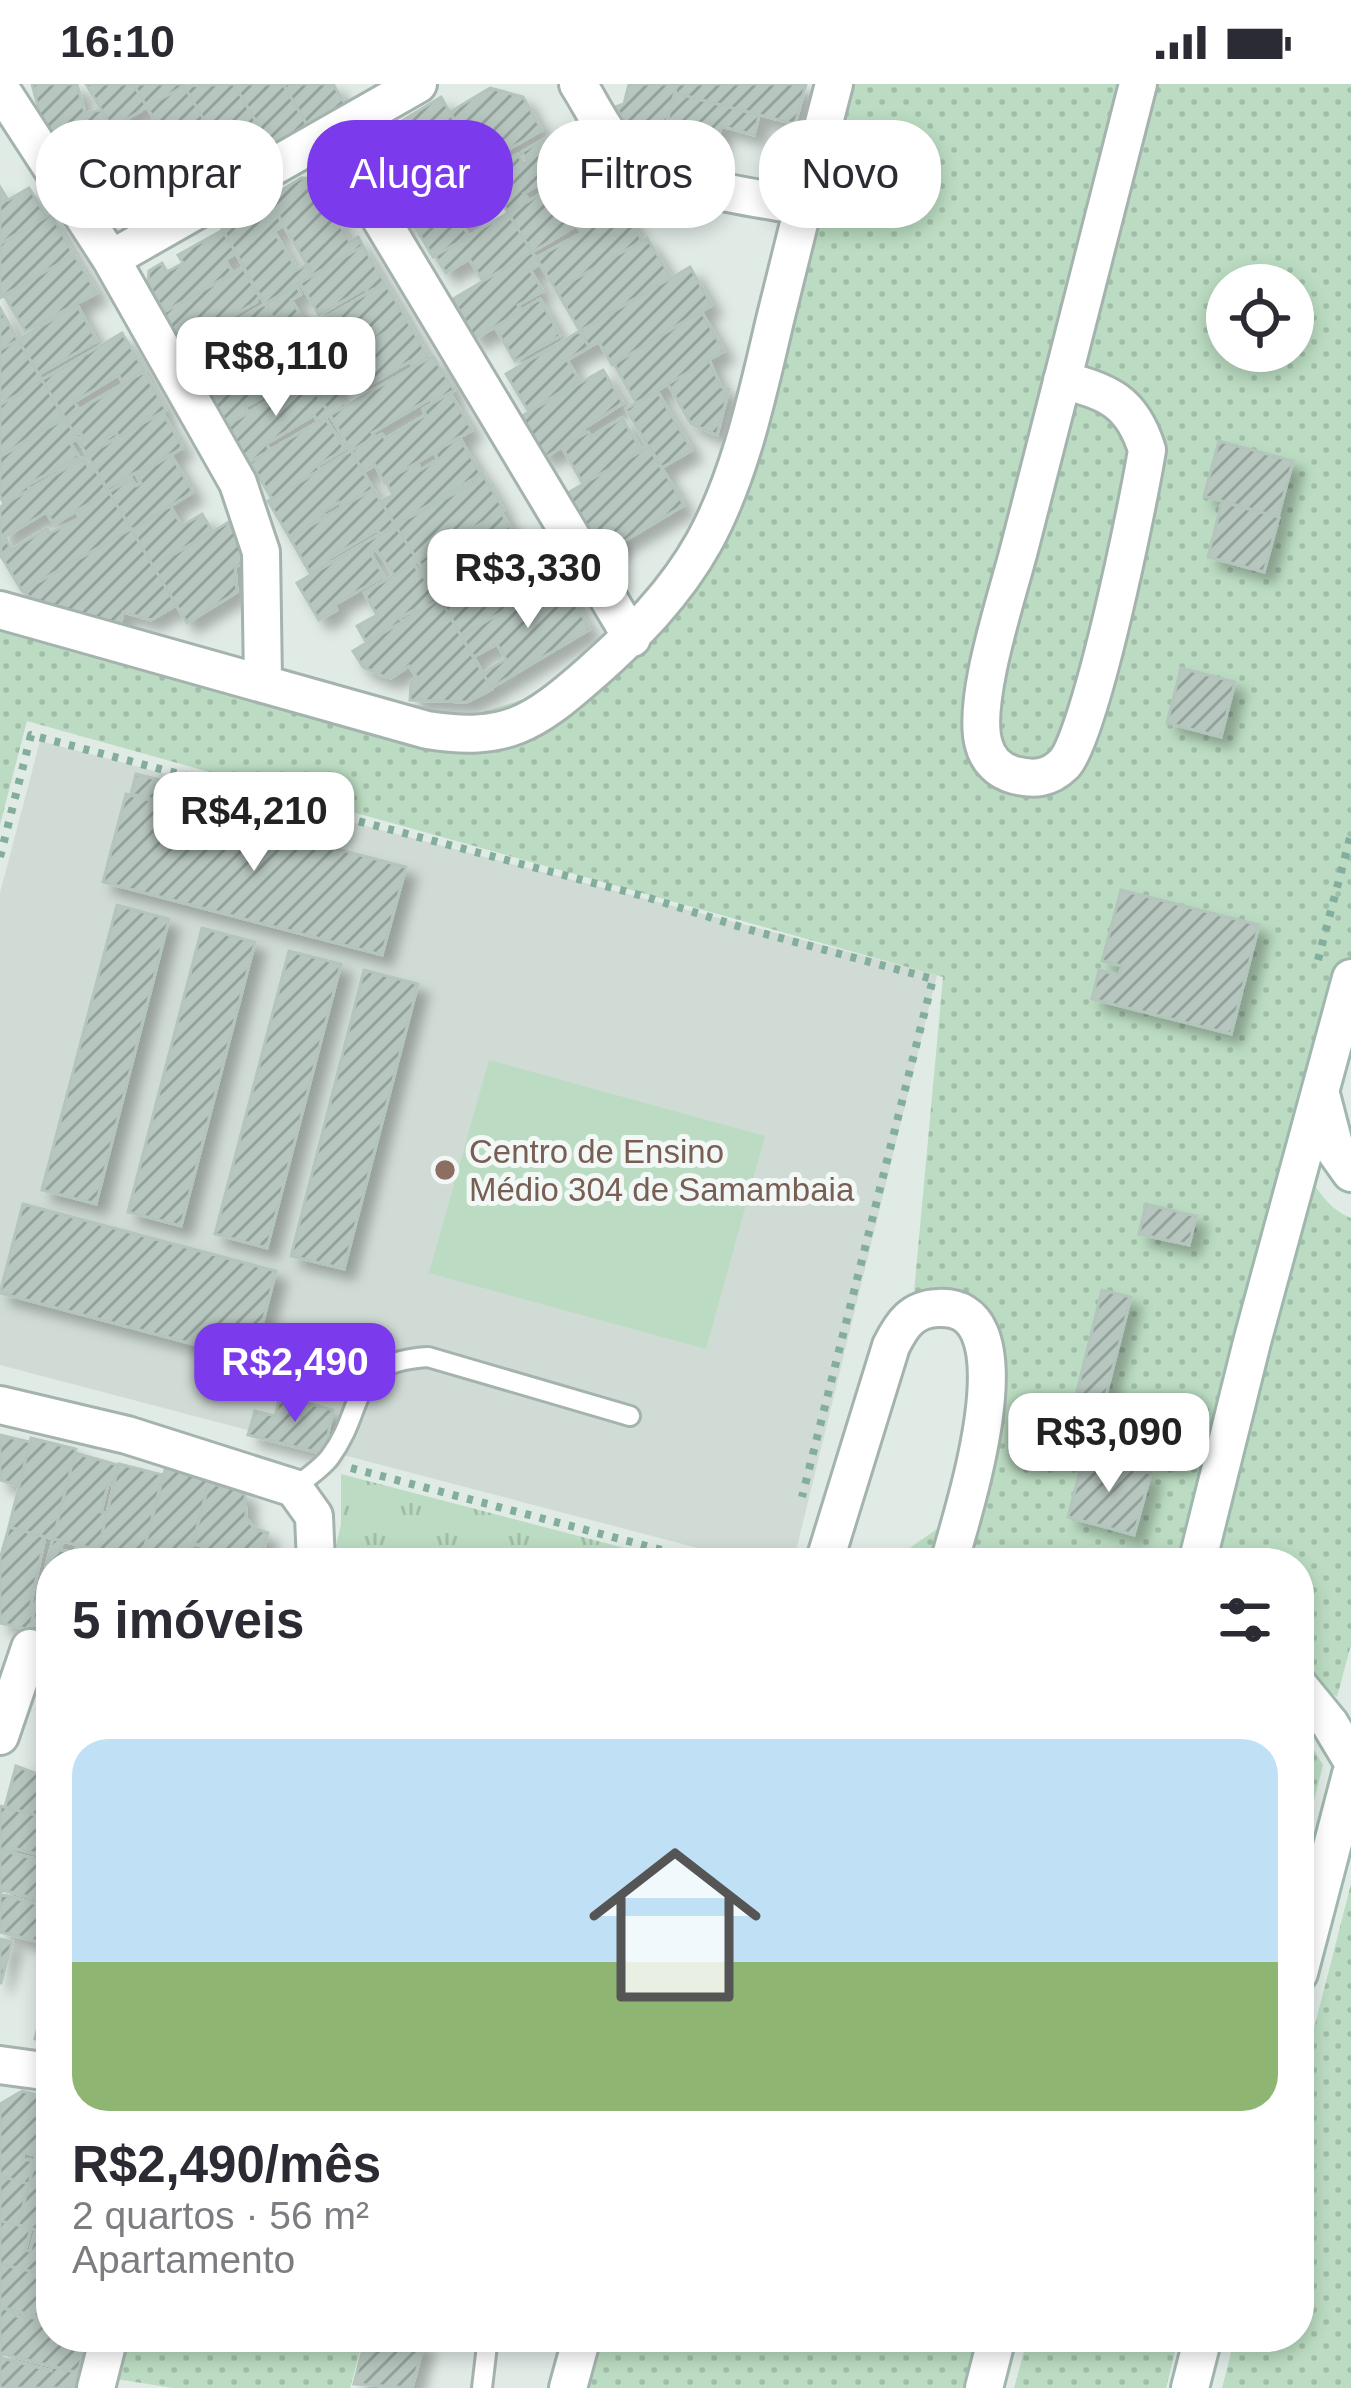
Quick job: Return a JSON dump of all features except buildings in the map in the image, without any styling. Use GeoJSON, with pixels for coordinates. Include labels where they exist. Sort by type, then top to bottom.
{"type":"FeatureCollection","features":[{"type":"Feature","properties":{"kind":"street"},"geometry":{"type":"LineString","coordinates":[[358,120],[418,84]]}},
{"type":"Feature","properties":{"kind":"street"},"geometry":{"type":"LineString","coordinates":[[578,84],[618,147],[634,163],[759,198]]}},
{"type":"Feature","properties":{"kind":"street"},"geometry":{"type":"LineString","coordinates":[[825,120],[834,84]]}},
{"type":"Feature","properties":{"kind":"street"},"geometry":{"type":"LineString","coordinates":[[1062,380],[1097,389],[1119,401],[1139,424],[1147,449],[1086,714],[1068,761],[1049,776],[1029,779],[1004,772],[988,758],[979,722],[1062,380],[1138,84]]}},
{"type":"Feature","properties":{"kind":"street"},"geometry":{"type":"LineString","coordinates":[[3,97],[111,259],[238,483],[261,552],[263,681]]}},
{"type":"Feature","properties":{"kind":"street"},"geometry":{"type":"LineString","coordinates":[[111,259],[307,149]]}},
{"type":"Feature","properties":{"kind":"street"},"geometry":{"type":"LineString","coordinates":[[386,228],[632,638]]}},
{"type":"Feature","properties":{"kind":"street"},"geometry":{"type":"LineString","coordinates":[[0,610],[427,730],[470,736],[506,733],[580,682],[632,638],[672,592],[725,500],[761,378],[797,228]]}},
{"type":"Feature","properties":{"kind":"street"},"geometry":{"type":"LineString","coordinates":[[1201,1548],[1351,978]]}},
{"type":"Feature","properties":{"kind":"street"},"geometry":{"type":"LineString","coordinates":[[1320,1089],[1336,1152],[1351,1173]]}},
{"type":"Feature","properties":{"kind":"street"},"geometry":{"type":"LineString","coordinates":[[829,1548],[891,1346],[912,1315],[950,1307],[979,1331],[988,1372],[986,1411],[953,1548]]}},
{"type":"Feature","properties":{"kind":"street"},"geometry":{"type":"LineString","coordinates":[[0,1405],[128,1435],[294,1488],[314,1516],[315,1548]]}},
{"type":"Feature","properties":{"kind":"street"},"geometry":{"type":"LineString","coordinates":[[0,1736],[27,1647]]}},
{"type":"Feature","properties":{"kind":"street"},"geometry":{"type":"LineString","coordinates":[[1314,1704],[1351,1759]]}},
{"type":"Feature","properties":{"kind":"street"},"geometry":{"type":"LineString","coordinates":[[1314,1916],[1351,1774]]}},
{"type":"Feature","properties":{"kind":"street"},"geometry":{"type":"LineString","coordinates":[[0,2065],[36,2070]]}},
{"type":"Feature","properties":{"kind":"street"},"geometry":{"type":"LineString","coordinates":[[96,2388],[106,2352]]}},
{"type":"Feature","properties":{"kind":"street"},"geometry":{"type":"LineString","coordinates":[[568,2388],[578,2352]]}},
{"type":"Feature","properties":{"kind":"street"},"geometry":{"type":"LineString","coordinates":[[984,2388],[993,2352]]}},
{"type":"Feature","properties":{"kind":"street"},"geometry":{"type":"LineString","coordinates":[[1190,2388],[1199,2352]]}},
{"type":"Feature","properties":{"kind":"lane"},"geometry":{"type":"LineString","coordinates":[[294,1488],[332,1455],[376,1370],[398,1359],[428,1357],[630,1416]]}},
{"type":"Feature","properties":{"kind":"lane"},"geometry":{"type":"LineString","coordinates":[[482,2388],[486,2352]]}},
{"type":"Feature","properties":{"kind":"path"},"geometry":{"type":"LineString","coordinates":[[0,857],[32,735],[643,896],[933,979],[797,1518]]}},
{"type":"Feature","properties":{"kind":"shaded area","name":"Centro de Ensino Médio 304 de Samambaia"},"geometry":{"type":"Polygon","coordinates":[[[40,741],[937,975],[797,1548],[698,1548],[0,1365],[0,893],[40,741]]]}},
{"type":"Feature","properties":{"kind":"green space"},"geometry":{"type":"Polygon","coordinates":[[[834,84],[1351,84],[1351,978],[1201,1548],[910,1548],[963,1511],[979,1331],[912,1314],[943,977],[27,721],[0,825],[0,610],[427,729],[580,682],[703,544],[793,228],[941,228],[941,120],[824,120],[834,84]]]}},
{"type":"Feature","properties":{"kind":"green space"},"geometry":{"type":"Polygon","coordinates":[[[489,1060],[765,1136],[706,1349],[429,1273],[489,1060]]]}},
{"type":"Feature","properties":{"kind":"green space"},"geometry":{"type":"Polygon","coordinates":[[[1306,1171],[1330,1204],[1351,1218],[1351,1645],[1337,1697],[1314,1682],[1314,1548],[1209,1548],[1306,1171]]]}},
{"type":"Feature","properties":{"kind":"green space"},"geometry":{"type":"Polygon","coordinates":[[[341,1474],[625,1548],[335,1548],[341,1524],[341,1474]]]}},
{"type":"Feature","properties":{"kind":"green space"},"geometry":{"type":"Polygon","coordinates":[[[1314,1750],[1323,1765],[1314,1801],[1314,1750]]]}},
{"type":"Feature","properties":{"kind":"green space"},"geometry":{"type":"Polygon","coordinates":[[[1351,1884],[1351,2388],[1222,2388],[1231,2352],[1314,2352],[1314,2028],[1351,1884]]]}},
{"type":"Feature","properties":{"kind":"green space"},"geometry":{"type":"Polygon","coordinates":[[[124,2352],[360,2352],[350,2388],[173,2388],[116,2379],[124,2352]]]}},
{"type":"Feature","properties":{"kind":"green space"},"geometry":{"type":"Polygon","coordinates":[[[578,2352],[993,2352],[984,2388],[568,2388],[578,2352]]]}},
{"type":"Feature","properties":{"kind":"green space"},"geometry":{"type":"Polygon","coordinates":[[[1024,2352],[1175,2352],[1166,2388],[1014,2388],[1024,2352]]]}},
{"type":"Feature","properties":{"kind":"place","name":"Centro de Ensino Médio 304 de Samambaia"},"geometry":{"type":"Point","coordinates":[445,1170]}}]}
